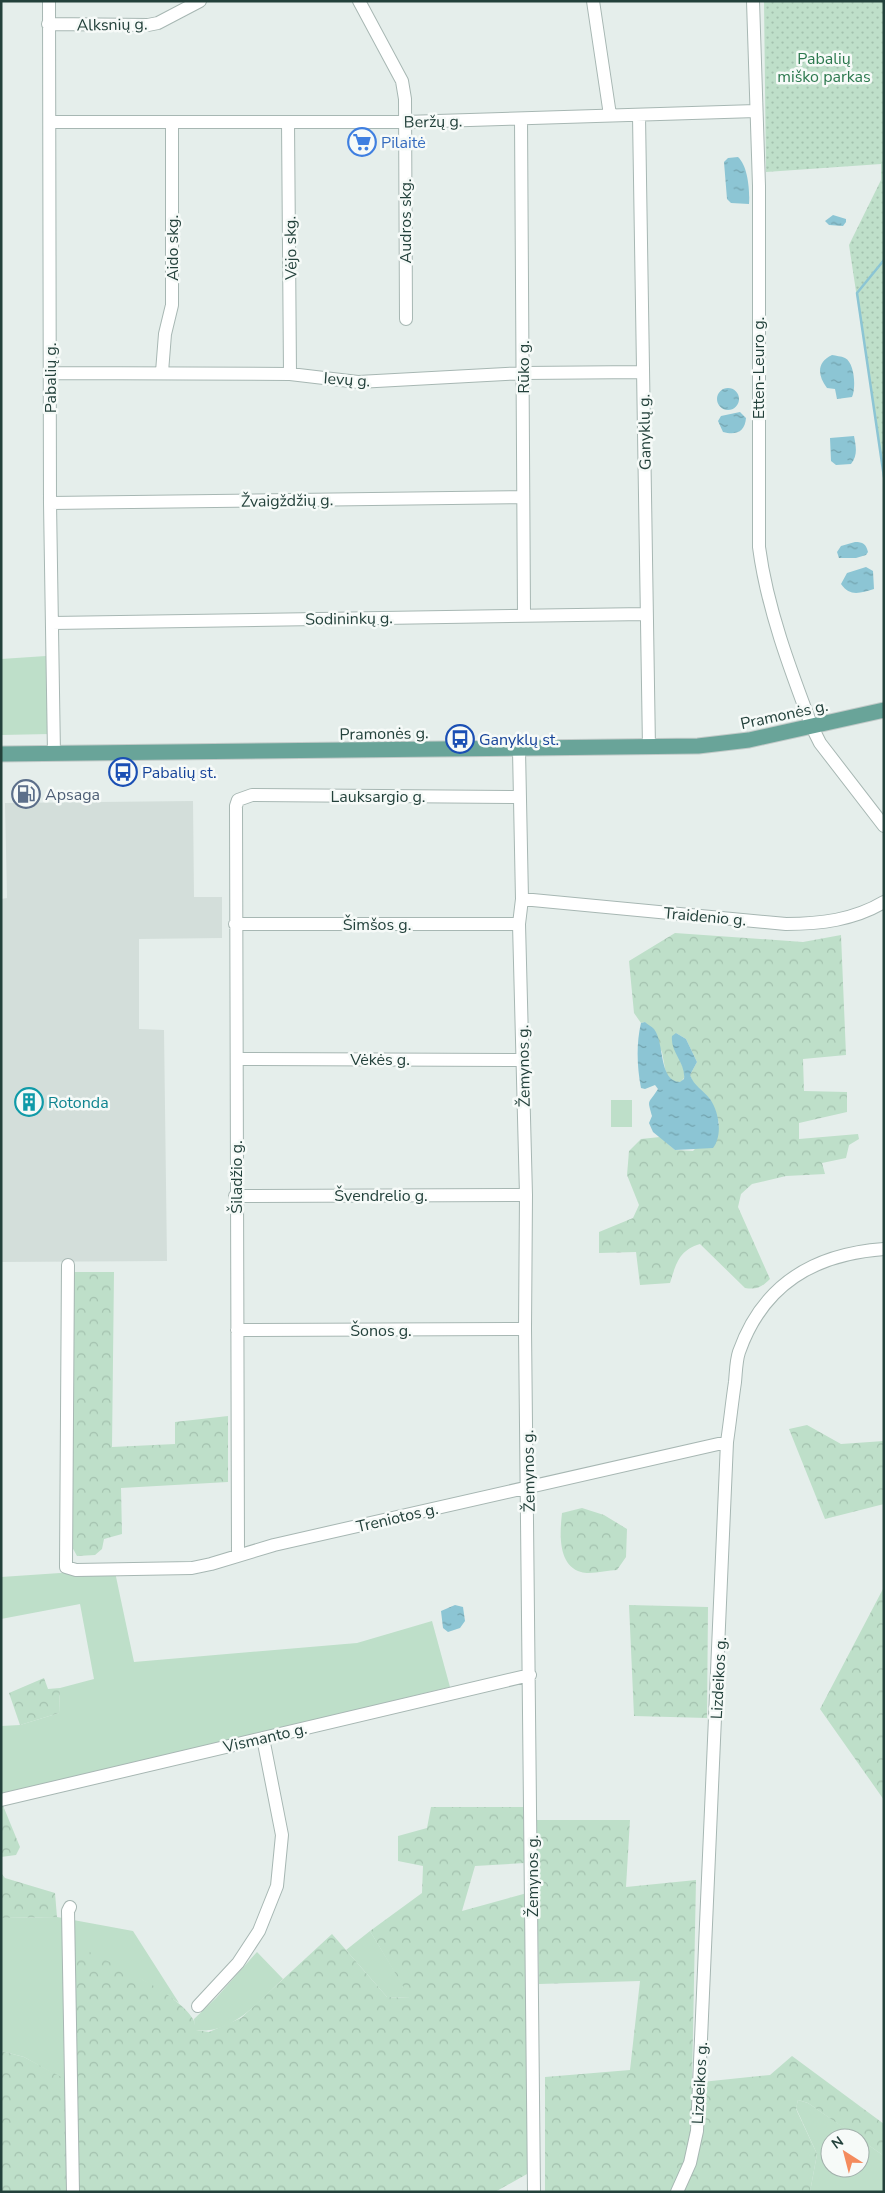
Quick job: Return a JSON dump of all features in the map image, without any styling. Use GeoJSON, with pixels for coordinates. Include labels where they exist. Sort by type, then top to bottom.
{"type":"FeatureCollection","features":[{"type":"Feature","properties":{"kind":"main road","name":"Pramonės g."},"geometry":{"type":"LineString","coordinates":[[1,754],[649,748],[722,744],[812,727],[884,710]]}},
{"type":"Feature","properties":{"kind":"street","name":"Pabalių g."},"geometry":{"type":"LineString","coordinates":[[49,1],[50,503],[54,754]]}},
{"type":"Feature","properties":{"kind":"street","name":"Alksnių g."},"geometry":{"type":"LineString","coordinates":[[48,24],[148,25],[158,23],[200,1]]}},
{"type":"Feature","properties":{"kind":"street","name":"Audros skg."},"geometry":{"type":"LineString","coordinates":[[359,1],[402,81],[405,99],[406,319]]}},
{"type":"Feature","properties":{"kind":"street"},"geometry":{"type":"LineString","coordinates":[[593,1],[610,115]]}},
{"type":"Feature","properties":{"kind":"street","name":"Etten-Leuro g."},"geometry":{"type":"LineString","coordinates":[[753,1],[759,186],[759,547],[776,620],[812,727],[820,743],[884,826]]}},
{"type":"Feature","properties":{"kind":"street","name":"Beržų g."},"geometry":{"type":"LineString","coordinates":[[50,122],[405,122],[756,111]]}},
{"type":"Feature","properties":{"kind":"street","name":"Ganyklų g."},"geometry":{"type":"LineString","coordinates":[[639,116],[649,748]]}},
{"type":"Feature","properties":{"kind":"street","name":"Rūko g."},"geometry":{"type":"LineString","coordinates":[[521,119],[524,615]]}},
{"type":"Feature","properties":{"kind":"street","name":"Vėjo skg."},"geometry":{"type":"LineString","coordinates":[[288,122],[290,374]]}},
{"type":"Feature","properties":{"kind":"street","name":"Aido skg."},"geometry":{"type":"LineString","coordinates":[[162,372],[164,334],[172,305],[172,123]]}},
{"type":"Feature","properties":{"kind":"street","name":"Ievų g."},"geometry":{"type":"LineString","coordinates":[[50,373],[290,374],[358,382],[523,374],[643,372]]}},
{"type":"Feature","properties":{"kind":"street","name":"Žvaigždžių g."},"geometry":{"type":"LineString","coordinates":[[50,503],[523,497]]}},
{"type":"Feature","properties":{"kind":"street","name":"Sodininkų g."},"geometry":{"type":"LineString","coordinates":[[52,623],[646,614]]}},
{"type":"Feature","properties":{"kind":"street","name":"Žemynos g."},"geometry":{"type":"LineString","coordinates":[[519,750],[522,899],[519,924],[526,1195],[525,1329],[534,2192]]}},
{"type":"Feature","properties":{"kind":"street","name":"Lauksargio g."},"geometry":{"type":"LineString","coordinates":[[238,800],[252,795],[519,797]]}},
{"type":"Feature","properties":{"kind":"street","name":"Šiladžio g."},"geometry":{"type":"LineString","coordinates":[[238,800],[236,806],[235,924],[238,1555]]}},
{"type":"Feature","properties":{"kind":"street","name":"Traidenio g."},"geometry":{"type":"LineString","coordinates":[[522,899],[786,924],[816,924],[840,920],[884,902]]}},
{"type":"Feature","properties":{"kind":"street","name":"Šimšos g."},"geometry":{"type":"LineString","coordinates":[[235,924],[519,924]]}},
{"type":"Feature","properties":{"kind":"street","name":"Vėkės g."},"geometry":{"type":"LineString","coordinates":[[237,1060],[523,1060]]}},
{"type":"Feature","properties":{"kind":"street","name":"Švendrelio g."},"geometry":{"type":"LineString","coordinates":[[236,1196],[526,1195]]}},
{"type":"Feature","properties":{"kind":"street","name":"Lizdeikos g."},"geometry":{"type":"LineString","coordinates":[[677,2192],[690,2163],[697,2131],[727,1442],[738,1353],[753,1320],[774,1293],[793,1277],[825,1260],[854,1251],[884,1249]]}},
{"type":"Feature","properties":{"kind":"street","name":"Treniotos g."},"geometry":{"type":"LineString","coordinates":[[68,1265],[66,1567],[76,1570],[192,1568],[274,1544],[727,1442]]}},
{"type":"Feature","properties":{"kind":"street","name":"Šonos g."},"geometry":{"type":"LineString","coordinates":[[237,1330],[525,1329]]}},
{"type":"Feature","properties":{"kind":"street","name":"Vismanto g."},"geometry":{"type":"LineString","coordinates":[[1,1800],[530,1675]]}},
{"type":"Feature","properties":{"kind":"street"},"geometry":{"type":"LineString","coordinates":[[198,2006],[238,1963],[259,1931],[277,1886],[282,1835],[263,1738]]}},
{"type":"Feature","properties":{"kind":"street"},"geometry":{"type":"LineString","coordinates":[[70,1907],[68,1911],[73,2192]]}},
{"type":"Feature","properties":{"kind":"shaded area"},"geometry":{"type":"Polygon","coordinates":[[[193,801],[194,897],[222,897],[222,938],[139,939],[139,1029],[164,1030],[167,1261],[1,1262],[1,899],[7,898],[5,803],[193,801]]]}},
{"type":"Feature","properties":{"kind":"green space","name":"Pabalių miško parkas"},"geometry":{"type":"Polygon","coordinates":[[[764,1],[884,1],[884,477],[849,245],[881,180],[881,164],[766,172],[764,1]]]}},
{"type":"Feature","properties":{"kind":"green space"},"geometry":{"type":"Polygon","coordinates":[[[46,656],[50,734],[1,735],[1,659],[46,656]]]}},
{"type":"Feature","properties":{"kind":"green space"},"geometry":{"type":"Polygon","coordinates":[[[675,933],[803,942],[841,935],[846,1055],[803,1059],[804,1091],[847,1092],[847,1112],[799,1123],[799,1139],[858,1134],[859,1139],[849,1145],[846,1158],[822,1163],[825,1174],[786,1176],[752,1184],[741,1194],[738,1207],[770,1279],[762,1286],[753,1289],[745,1288],[700,1244],[687,1250],[679,1259],[670,1283],[640,1285],[636,1252],[599,1253],[599,1232],[633,1218],[639,1205],[627,1175],[629,1151],[641,1139],[660,1137],[675,1150],[693,1151],[719,1123],[710,1099],[693,1083],[690,1075],[697,1062],[686,1039],[676,1033],[680,1061],[685,1071],[684,1078],[680,1083],[674,1082],[666,1074],[662,1052],[645,1022],[641,1023],[634,1013],[629,961],[675,933]]]}},
{"type":"Feature","properties":{"kind":"green space"},"geometry":{"type":"Polygon","coordinates":[[[611,1100],[632,1100],[632,1127],[611,1127],[611,1100]]]}},
{"type":"Feature","properties":{"kind":"green space"},"geometry":{"type":"Polygon","coordinates":[[[74,1272],[114,1272],[112,1447],[175,1444],[175,1422],[228,1416],[228,1482],[121,1488],[122,1534],[104,1539],[102,1549],[95,1555],[77,1556],[71,1545],[74,1272]]]}},
{"type":"Feature","properties":{"kind":"green space"},"geometry":{"type":"Polygon","coordinates":[[[807,1425],[841,1444],[884,1441],[884,1504],[825,1519],[789,1429],[807,1425]]]}},
{"type":"Feature","properties":{"kind":"green space"},"geometry":{"type":"Polygon","coordinates":[[[582,1508],[604,1515],[627,1529],[626,1557],[617,1570],[594,1573],[581,1572],[573,1568],[564,1555],[561,1538],[562,1513],[582,1508]]]}},
{"type":"Feature","properties":{"kind":"green space"},"geometry":{"type":"Polygon","coordinates":[[[75,1572],[115,1572],[134,1662],[357,1643],[432,1621],[450,1687],[2,1795],[4,1808],[1,1809],[1,1726],[20,1725],[59,1713],[60,1688],[94,1679],[80,1604],[1,1619],[1,1577],[75,1572]]]}},
{"type":"Feature","properties":{"kind":"green space"},"geometry":{"type":"Polygon","coordinates":[[[884,1587],[884,1800],[820,1709],[884,1587]]]}},
{"type":"Feature","properties":{"kind":"green space"},"geometry":{"type":"Polygon","coordinates":[[[629,1605],[708,1607],[707,1718],[634,1716],[629,1605]]]}},
{"type":"Feature","properties":{"kind":"green space"},"geometry":{"type":"Polygon","coordinates":[[[44,1678],[48,1689],[60,1688],[59,1713],[20,1725],[9,1693],[44,1678]]]}},
{"type":"Feature","properties":{"kind":"green space"},"geometry":{"type":"Polygon","coordinates":[[[431,1807],[523,1807],[525,1863],[475,1866],[462,1911],[527,1893],[527,2174],[495,2192],[1,2192],[1,2051],[24,2057],[63,2078],[64,1960],[81,1948],[108,1961],[142,1979],[173,1999],[193,2019],[196,2030],[209,2032],[241,2018],[332,1934],[387,1997],[410,1998],[370,1931],[422,1893],[423,1866],[398,1861],[398,1836],[427,1828],[431,1807]]]}},
{"type":"Feature","properties":{"kind":"green space"},"geometry":{"type":"Polygon","coordinates":[[[4,1808],[20,1847],[16,1855],[1,1857],[1,1809],[4,1808]]]}},
{"type":"Feature","properties":{"kind":"green space"},"geometry":{"type":"Polygon","coordinates":[[[536,1820],[630,1820],[626,1887],[696,1880],[692,2083],[770,2075],[792,2056],[884,2124],[884,2156],[870,2146],[870,2128],[844,2128],[808,2103],[798,2100],[796,2109],[817,2154],[810,2192],[545,2192],[545,2077],[630,2070],[640,1981],[539,1984],[536,1820]]]}},
{"type":"Feature","properties":{"kind":"green space"},"geometry":{"type":"Polygon","coordinates":[[[1,1873],[5,1878],[55,1893],[57,1917],[1,1918],[1,1873]]]}},
{"type":"Feature","properties":{"kind":"green space"},"geometry":{"type":"Polygon","coordinates":[[[57,1917],[133,1931],[179,2003],[141,1979],[64,1960],[63,2079],[24,2057],[1,2051],[1,1918],[57,1917]]]}},
{"type":"Feature","properties":{"kind":"green space"},"geometry":{"type":"Polygon","coordinates":[[[370,1931],[411,1998],[387,1997],[346,1950],[370,1931]]]}},
{"type":"Feature","properties":{"kind":"green space"},"geometry":{"type":"Polygon","coordinates":[[[257,1952],[283,1979],[244,2015],[233,2022],[208,2030],[195,2030],[194,2019],[216,1998],[257,1952]]]}},
{"type":"Feature","properties":{"kind":"green space"},"geometry":{"type":"Polygon","coordinates":[[[798,2100],[808,2103],[844,2128],[820,2128],[820,2178],[870,2178],[870,2146],[884,2156],[884,2192],[810,2192],[817,2154],[796,2108],[798,2100]]]}},
{"type":"Feature","properties":{"kind":"water"},"geometry":{"type":"Polygon","coordinates":[[[738,157],[746,172],[749,186],[749,204],[731,203],[727,199],[724,162],[728,158],[738,157]]]}},
{"type":"Feature","properties":{"kind":"water"},"geometry":{"type":"Polygon","coordinates":[[[833,215],[846,219],[843,226],[829,225],[825,221],[833,215]]]}},
{"type":"Feature","properties":{"kind":"water"},"geometry":{"type":"Polygon","coordinates":[[[832,355],[845,358],[851,365],[854,382],[852,397],[837,399],[835,389],[827,388],[821,378],[821,365],[823,361],[832,355]]]}},
{"type":"Feature","properties":{"kind":"water"},"geometry":{"type":"Polygon","coordinates":[[[724,388],[732,388],[739,395],[739,403],[732,410],[724,410],[717,403],[717,395],[724,388]]]}},
{"type":"Feature","properties":{"kind":"water"},"geometry":{"type":"Polygon","coordinates":[[[740,412],[746,418],[742,429],[736,433],[723,432],[718,421],[721,416],[740,412]]]}},
{"type":"Feature","properties":{"kind":"water"},"geometry":{"type":"Polygon","coordinates":[[[854,436],[856,451],[853,461],[851,464],[836,465],[831,461],[830,438],[854,436]]]}},
{"type":"Feature","properties":{"kind":"water"},"geometry":{"type":"Polygon","coordinates":[[[855,542],[865,545],[868,552],[866,555],[856,558],[839,558],[837,552],[841,546],[855,542]]]}},
{"type":"Feature","properties":{"kind":"water"},"geometry":{"type":"Polygon","coordinates":[[[866,567],[873,571],[874,589],[856,593],[844,588],[841,584],[847,573],[866,567]]]}},
{"type":"Feature","properties":{"kind":"water"},"geometry":{"type":"Polygon","coordinates":[[[645,1022],[654,1029],[657,1035],[668,1075],[673,1080],[680,1082],[684,1079],[684,1073],[673,1047],[672,1036],[676,1033],[686,1039],[697,1062],[690,1075],[696,1085],[710,1099],[718,1117],[718,1137],[713,1148],[675,1150],[653,1132],[649,1123],[652,1116],[649,1104],[658,1089],[655,1085],[645,1089],[641,1088],[638,1064],[639,1031],[641,1023],[645,1022]]]}},
{"type":"Feature","properties":{"kind":"water"},"geometry":{"type":"Polygon","coordinates":[[[455,1605],[463,1607],[465,1621],[460,1628],[448,1632],[443,1628],[441,1611],[455,1605]]]}},
{"type":"Feature","properties":{"kind":"waterway"},"geometry":{"type":"LineString","coordinates":[[884,260],[857,293],[884,477]]}},
{"type":"Feature","properties":{"kind":"place","name":"Pilaitė"},"geometry":{"type":"Point","coordinates":[362,142]}},
{"type":"Feature","properties":{"kind":"place","name":"Ganyklų st."},"geometry":{"type":"Point","coordinates":[460,739]}},
{"type":"Feature","properties":{"kind":"place","name":"Pabalių st."},"geometry":{"type":"Point","coordinates":[123,772]}},
{"type":"Feature","properties":{"kind":"place","name":"Apsaga"},"geometry":{"type":"Point","coordinates":[26,794]}},
{"type":"Feature","properties":{"kind":"place","name":"Rotonda"},"geometry":{"type":"Point","coordinates":[29,1102]}}]}
